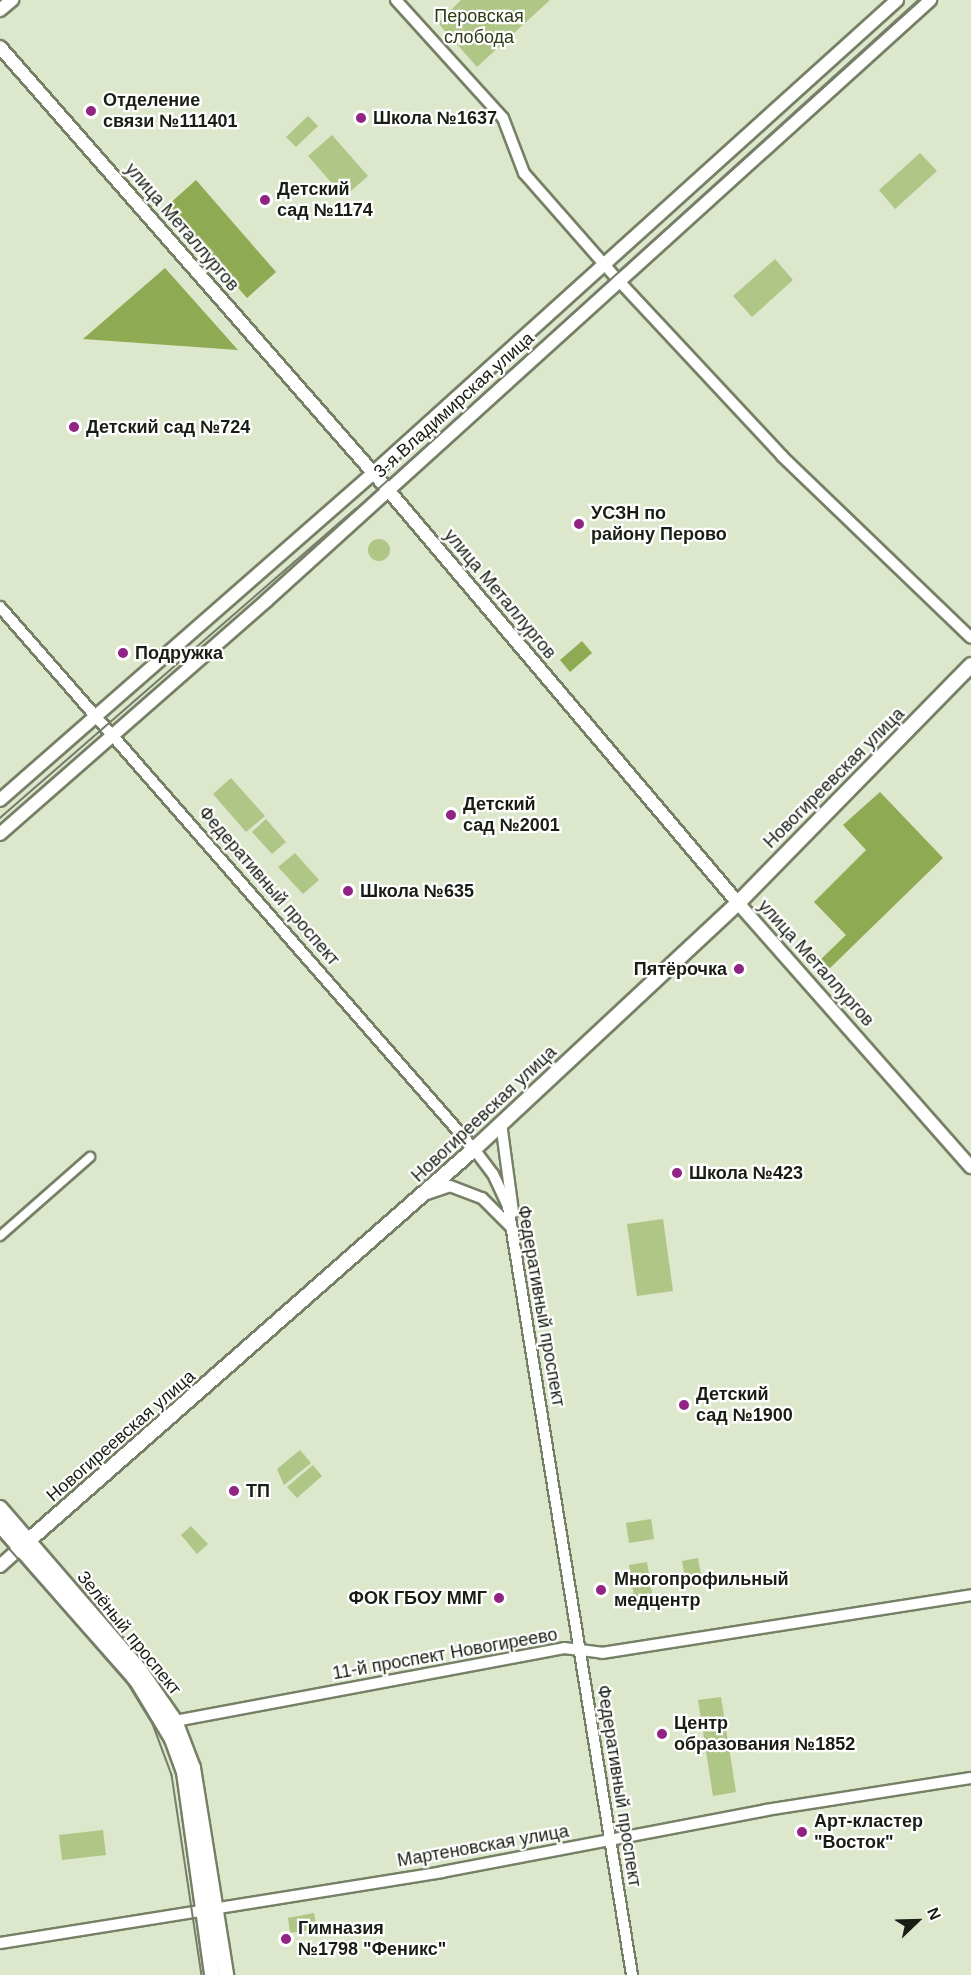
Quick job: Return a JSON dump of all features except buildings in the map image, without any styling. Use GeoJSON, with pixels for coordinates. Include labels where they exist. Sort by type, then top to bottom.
{"type":"FeatureCollection","features":[{"type":"Feature","properties":{"kind":"main road","name":"Новогиреевская улица"},"geometry":{"type":"LineString","coordinates":[[25,1544],[474,1149],[738,903],[971,665]]}},
{"type":"Feature","properties":{"kind":"main road","name":"Зелёный проспект"},"geometry":{"type":"LineString","coordinates":[[0,1508],[25,1544],[137,1681],[172,1739],[184,1772],[209,1910],[226,1975]]}},
{"type":"Feature","properties":{"kind":"main road","name":"Зелёный проспект"},"geometry":{"type":"LineString","coordinates":[[0,1525],[25,1544],[140,1668],[175,1721],[193,1768],[209,1910],[212,1975]]}},
{"type":"Feature","properties":{"kind":"street"},"geometry":{"type":"LineString","coordinates":[[0,10],[12,0]]}},
{"type":"Feature","properties":{"kind":"street"},"geometry":{"type":"LineString","coordinates":[[396,0],[503,118],[524,173],[619,281],[782,456],[971,638]]}},
{"type":"Feature","properties":{"kind":"street","name":"3-я Владимирская улица"},"geometry":{"type":"LineString","coordinates":[[0,800],[373,473],[897,0]]}},
{"type":"Feature","properties":{"kind":"street","name":"3-я Владимирская улица"},"geometry":{"type":"LineString","coordinates":[[0,834],[388,490],[930,0]]}},
{"type":"Feature","properties":{"kind":"street","name":"улица Металлургов"},"geometry":{"type":"LineString","coordinates":[[0,47],[388,490],[738,903],[971,1167]]}},
{"type":"Feature","properties":{"kind":"street","name":"Федеративный проспект"},"geometry":{"type":"LineString","coordinates":[[0,607],[474,1149],[493,1174],[508,1206],[514,1230],[633,1975]]}},
{"type":"Feature","properties":{"kind":"street"},"geometry":{"type":"LineString","coordinates":[[501,1123],[514,1230]]}},
{"type":"Feature","properties":{"kind":"street"},"geometry":{"type":"LineString","coordinates":[[0,1236],[90,1157]]}},
{"type":"Feature","properties":{"kind":"street"},"geometry":{"type":"LineString","coordinates":[[422,1196],[450,1186],[466,1192],[501,1214],[514,1230]]}},
{"type":"Feature","properties":{"kind":"street","name":"Новогиреевская улица"},"geometry":{"type":"LineString","coordinates":[[0,1566],[25,1544]]}},
{"type":"Feature","properties":{"kind":"street","name":"11-й проспект Новогиреево"},"geometry":{"type":"LineString","coordinates":[[175,1721],[564,1648],[602,1653],[971,1595]]}},
{"type":"Feature","properties":{"kind":"street","name":"Мартеновская улица"},"geometry":{"type":"LineString","coordinates":[[0,1943],[209,1910],[611,1840],[766,1810],[971,1778]]}},
{"type":"Feature","properties":{"kind":"green space","name":"Перовская слобода"},"geometry":{"type":"Polygon","coordinates":[[[461,0],[550,0],[477,67],[438,23],[461,0]]]}},
{"type":"Feature","properties":{"kind":"green space"},"geometry":{"type":"Polygon","coordinates":[[[308,116],[318,126],[296,147],[286,137],[308,116]]]}},
{"type":"Feature","properties":{"kind":"green space"},"geometry":{"type":"Polygon","coordinates":[[[332,135],[368,176],[344,197],[308,156],[332,135]]]}},
{"type":"Feature","properties":{"kind":"green space"},"geometry":{"type":"Polygon","coordinates":[[[920,153],[937,171],[895,209],[879,190],[920,153]]]}},
{"type":"Feature","properties":{"kind":"green space"},"geometry":{"type":"Polygon","coordinates":[[[196,180],[276,272],[247,298],[167,206],[196,180]]]}},
{"type":"Feature","properties":{"kind":"green space"},"geometry":{"type":"Polygon","coordinates":[[[775,259],[793,280],[752,317],[733,296],[775,259]]]}},
{"type":"Feature","properties":{"kind":"green space"},"geometry":{"type":"Polygon","coordinates":[[[165,268],[238,350],[83,339],[165,268]]]}},
{"type":"Feature","properties":{"kind":"green space"},"geometry":{"type":"Polygon","coordinates":[[[375,539],[383,539],[390,546],[390,554],[383,561],[375,561],[368,554],[368,546],[375,539]]]}},
{"type":"Feature","properties":{"kind":"green space"},"geometry":{"type":"Polygon","coordinates":[[[582,641],[592,653],[570,672],[560,660],[582,641]]]}},
{"type":"Feature","properties":{"kind":"green space"},"geometry":{"type":"Polygon","coordinates":[[[231,778],[265,816],[246,832],[213,794],[231,778]]]}},
{"type":"Feature","properties":{"kind":"green space"},"geometry":{"type":"Polygon","coordinates":[[[880,792],[943,858],[827,971],[818,962],[846,935],[814,902],[866,850],[843,825],[880,792]]]}},
{"type":"Feature","properties":{"kind":"green space"},"geometry":{"type":"Polygon","coordinates":[[[266,819],[286,842],[272,854],[252,832],[266,819]]]}},
{"type":"Feature","properties":{"kind":"green space"},"geometry":{"type":"Polygon","coordinates":[[[295,853],[319,880],[303,894],[278,867],[295,853]]]}},
{"type":"Feature","properties":{"kind":"green space"},"geometry":{"type":"Polygon","coordinates":[[[663,1219],[673,1291],[637,1296],[627,1224],[663,1219]]]}},
{"type":"Feature","properties":{"kind":"green space"},"geometry":{"type":"Polygon","coordinates":[[[300,1450],[311,1463],[284,1485],[277,1469],[300,1450]]]}},
{"type":"Feature","properties":{"kind":"green space"},"geometry":{"type":"Polygon","coordinates":[[[313,1465],[322,1476],[297,1498],[287,1487],[313,1465]]]}},
{"type":"Feature","properties":{"kind":"green space"},"geometry":{"type":"Polygon","coordinates":[[[651,1519],[654,1539],[629,1543],[626,1523],[651,1519]]]}},
{"type":"Feature","properties":{"kind":"green space"},"geometry":{"type":"Polygon","coordinates":[[[191,1526],[208,1544],[197,1554],[181,1535],[191,1526]]]}},
{"type":"Feature","properties":{"kind":"green space"},"geometry":{"type":"Polygon","coordinates":[[[698,1558],[702,1581],[686,1584],[682,1561],[698,1558]]]}},
{"type":"Feature","properties":{"kind":"green space"},"geometry":{"type":"Polygon","coordinates":[[[647,1562],[652,1594],[634,1597],[629,1565],[647,1562]]]}},
{"type":"Feature","properties":{"kind":"green space"},"geometry":{"type":"Polygon","coordinates":[[[721,1697],[736,1792],[713,1796],[698,1700],[721,1697]]]}},
{"type":"Feature","properties":{"kind":"green space"},"geometry":{"type":"Polygon","coordinates":[[[103,1830],[106,1855],[62,1860],[59,1835],[103,1830]]]}},
{"type":"Feature","properties":{"kind":"green space"},"geometry":{"type":"Polygon","coordinates":[[[314,1913],[317,1929],[290,1933],[288,1918],[314,1913]]]}},
{"type":"Feature","properties":{"kind":"tram line"},"geometry":{"type":"LineString","coordinates":[[0,818],[356,509],[921,0]]}},
{"type":"Feature","properties":{"kind":"tram line"},"geometry":{"type":"LineString","coordinates":[[0,1538],[126,1680],[153,1724],[172,1775],[202,1975]]}},
{"type":"Feature","properties":{"kind":"place","name":"Отделение связи №111401"},"geometry":{"type":"Point","coordinates":[91,111]}},
{"type":"Feature","properties":{"kind":"place","name":"Школа №1637"},"geometry":{"type":"Point","coordinates":[361,118]}},
{"type":"Feature","properties":{"kind":"place","name":"Детский сад №1174"},"geometry":{"type":"Point","coordinates":[265,200]}},
{"type":"Feature","properties":{"kind":"place","name":"Детский сад №724"},"geometry":{"type":"Point","coordinates":[74,427]}},
{"type":"Feature","properties":{"kind":"place","name":"УСЗН по району Перово"},"geometry":{"type":"Point","coordinates":[579,524]}},
{"type":"Feature","properties":{"kind":"place","name":"Подружка"},"geometry":{"type":"Point","coordinates":[123,653]}},
{"type":"Feature","properties":{"kind":"place","name":"Детский сад №2001"},"geometry":{"type":"Point","coordinates":[451,815]}},
{"type":"Feature","properties":{"kind":"place","name":"Школа №635"},"geometry":{"type":"Point","coordinates":[348,891]}},
{"type":"Feature","properties":{"kind":"place","name":"Пятёрочка"},"geometry":{"type":"Point","coordinates":[739,969]}},
{"type":"Feature","properties":{"kind":"place","name":"Школа №423"},"geometry":{"type":"Point","coordinates":[677,1173]}},
{"type":"Feature","properties":{"kind":"place","name":"Детский сад №1900"},"geometry":{"type":"Point","coordinates":[684,1405]}},
{"type":"Feature","properties":{"kind":"place","name":"ТП"},"geometry":{"type":"Point","coordinates":[234,1491]}},
{"type":"Feature","properties":{"kind":"place","name":"Многопрофильный медцентр"},"geometry":{"type":"Point","coordinates":[601,1590]}},
{"type":"Feature","properties":{"kind":"place","name":"ФОК ГБОУ ММГ"},"geometry":{"type":"Point","coordinates":[499,1598]}},
{"type":"Feature","properties":{"kind":"place","name":"Центр образования №1852"},"geometry":{"type":"Point","coordinates":[662,1734]}},
{"type":"Feature","properties":{"kind":"place","name":"Арт-кластер \"Восток\""},"geometry":{"type":"Point","coordinates":[802,1832]}},
{"type":"Feature","properties":{"kind":"place","name":"Гимназия №1798 \"Феникс\""},"geometry":{"type":"Point","coordinates":[286,1939]}}]}
